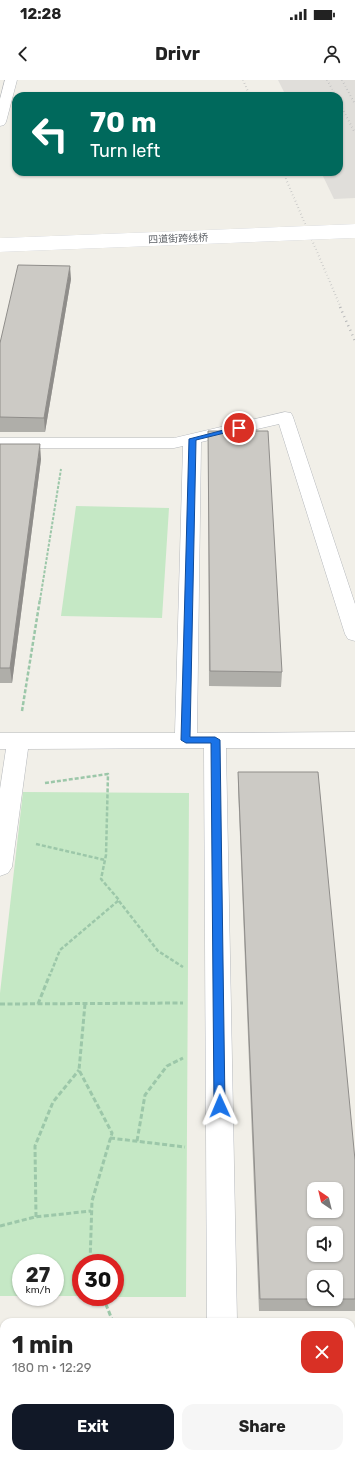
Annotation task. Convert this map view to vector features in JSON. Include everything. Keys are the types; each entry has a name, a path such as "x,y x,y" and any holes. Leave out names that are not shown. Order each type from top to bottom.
{"street":[{"path":"0,122 11,80"},
{"name":"四道街跨线桥","path":"0,245 355,231"},
{"path":"0,443 174,443 285,417 355,634"},
{"path":"186,740 192,439"},
{"path":"215,740 222,1318"},
{"path":"0,867 11,788 9,741 355,740"},
{"path":"225,1458 328,1458"}],"path":[{"path":"9,741 65,443"},
{"path":"11,788 108,774 105,860 101,879 158,951 218,996"},
{"path":"4,837 105,860"},
{"path":"38,1004 60,950 103,912 119,901"},
{"path":"0,1004 85,1004 218,996"},
{"path":"85,1004 79,1070 112,1133 92,1201 90,1254"},
{"path":"137,1141 145,1095 167,1066 203,1048 219,1045"},
{"path":"36,1217 35,1146 52,1102 79,1070"},
{"path":"110,1138 220,1152"},
{"path":"0,1226 36,1217 91,1211"},
{"path":"107,1306 111,1318"}],"shaded area":[{"path":"278,80 355,80 355,198 334,199 323,176 343,176 343,92 284,92"}],"green space":[{"path":"76,506 169,508 162,618 61,616"},
{"path":"23,792 189,793 186,1297 124,1297 124,1254 72,1254 72,1296 64,1296 64,1254 12,1254 12,1296 0,1296 0,993"}],"building":[{"path":"18,265 70,266 44,418 0,417 0,343"},
{"path":"208,431 268,431 282,672 210,671"},
{"path":"0,444 40,444 10,668 0,668"},
{"path":"238,772 318,772 355,1160 355,1299 343,1299 343,1270 307,1270 307,1299 260,1299"}],"railway":[{"path":"243,80 248,92"},
{"path":"327,80 334,92"},
{"path":"342,80 355,104"},
{"path":"343,110 355,133"},
{"path":"285,176 341,308"},
{"path":"340,307 355,341"}],"route":[{"path":"220,1106 215,740 186,740 192,439 239,428"}]}
